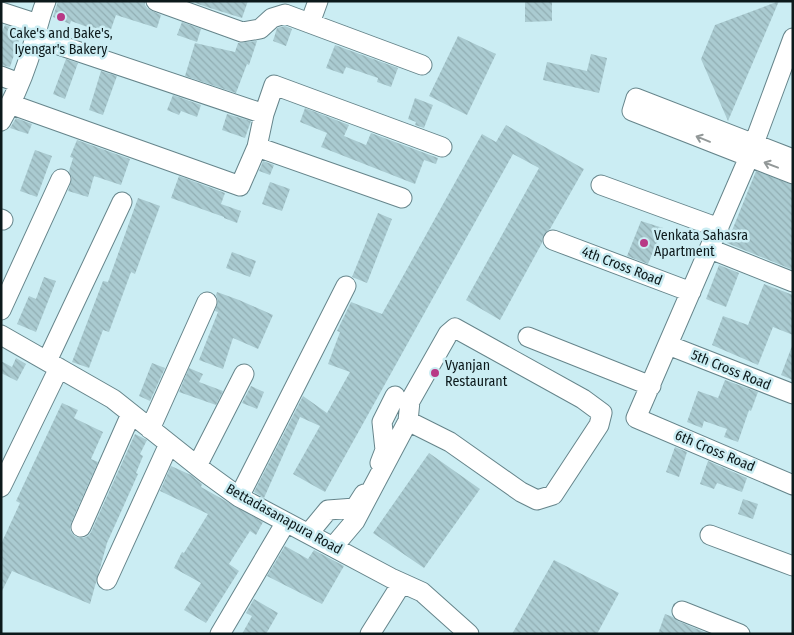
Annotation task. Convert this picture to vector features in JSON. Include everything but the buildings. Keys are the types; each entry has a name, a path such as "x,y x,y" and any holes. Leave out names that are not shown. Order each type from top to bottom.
{"street":[{"path":"1,121 29,60 36,30 46,1"},
{"path":"156,1 242,32 260,29 272,18 285,14 422,66"},
{"path":"310,23 318,1"},
{"path":"1,12 36,30 264,114"},
{"path":"528,337 651,386 751,150 786,76 793,38"},
{"path":"1,76 19,83"},
{"path":"10,104 240,186 257,147 264,114 274,85 442,147"},
{"path":"793,159 751,150 632,111 636,98 751,150 793,174"},
{"path":"257,147 402,198"},
{"path":"1,310 61,179"},
{"path":"601,185 718,228"},
{"path":"1,487 122,202"},
{"name":"4th Cross Road","path":"553,240 691,292"},
{"path":"710,249 793,282"},
{"path":"239,497 346,286"},
{"path":"150,429 207,302"},
{"path":"333,547 355,521 408,421 410,402 448,334 455,328 583,400 602,413 599,425 553,495 537,500 521,492 450,442 408,421"},
{"name":"Bettadasanapura Road","path":"1,335 113,399 239,497 422,592 469,634"},
{"name":"5th Cross Road","path":"668,345 793,394"},
{"path":"197,466 244,374"},
{"name":"6th Cross Road","path":"651,386 636,418 793,485"},
{"path":"310,533 328,510 355,508 367,490 385,450 382,422 395,396"},
{"path":"81,527 131,414"},
{"path":"107,580 169,444"},
{"path":"220,634 286,522"},
{"path":"710,534 793,566"},
{"path":"370,634 402,583"},
{"path":"682,611 740,634"}],"place":[{"name":"Cake's and Bake's, Iyengar's Bakery","path":"61,17"},
{"name":"Venkata Sahasra Apartment","path":"644,243"},
{"name":"Vyanjan Restaurant","path":"435,373"}]}
